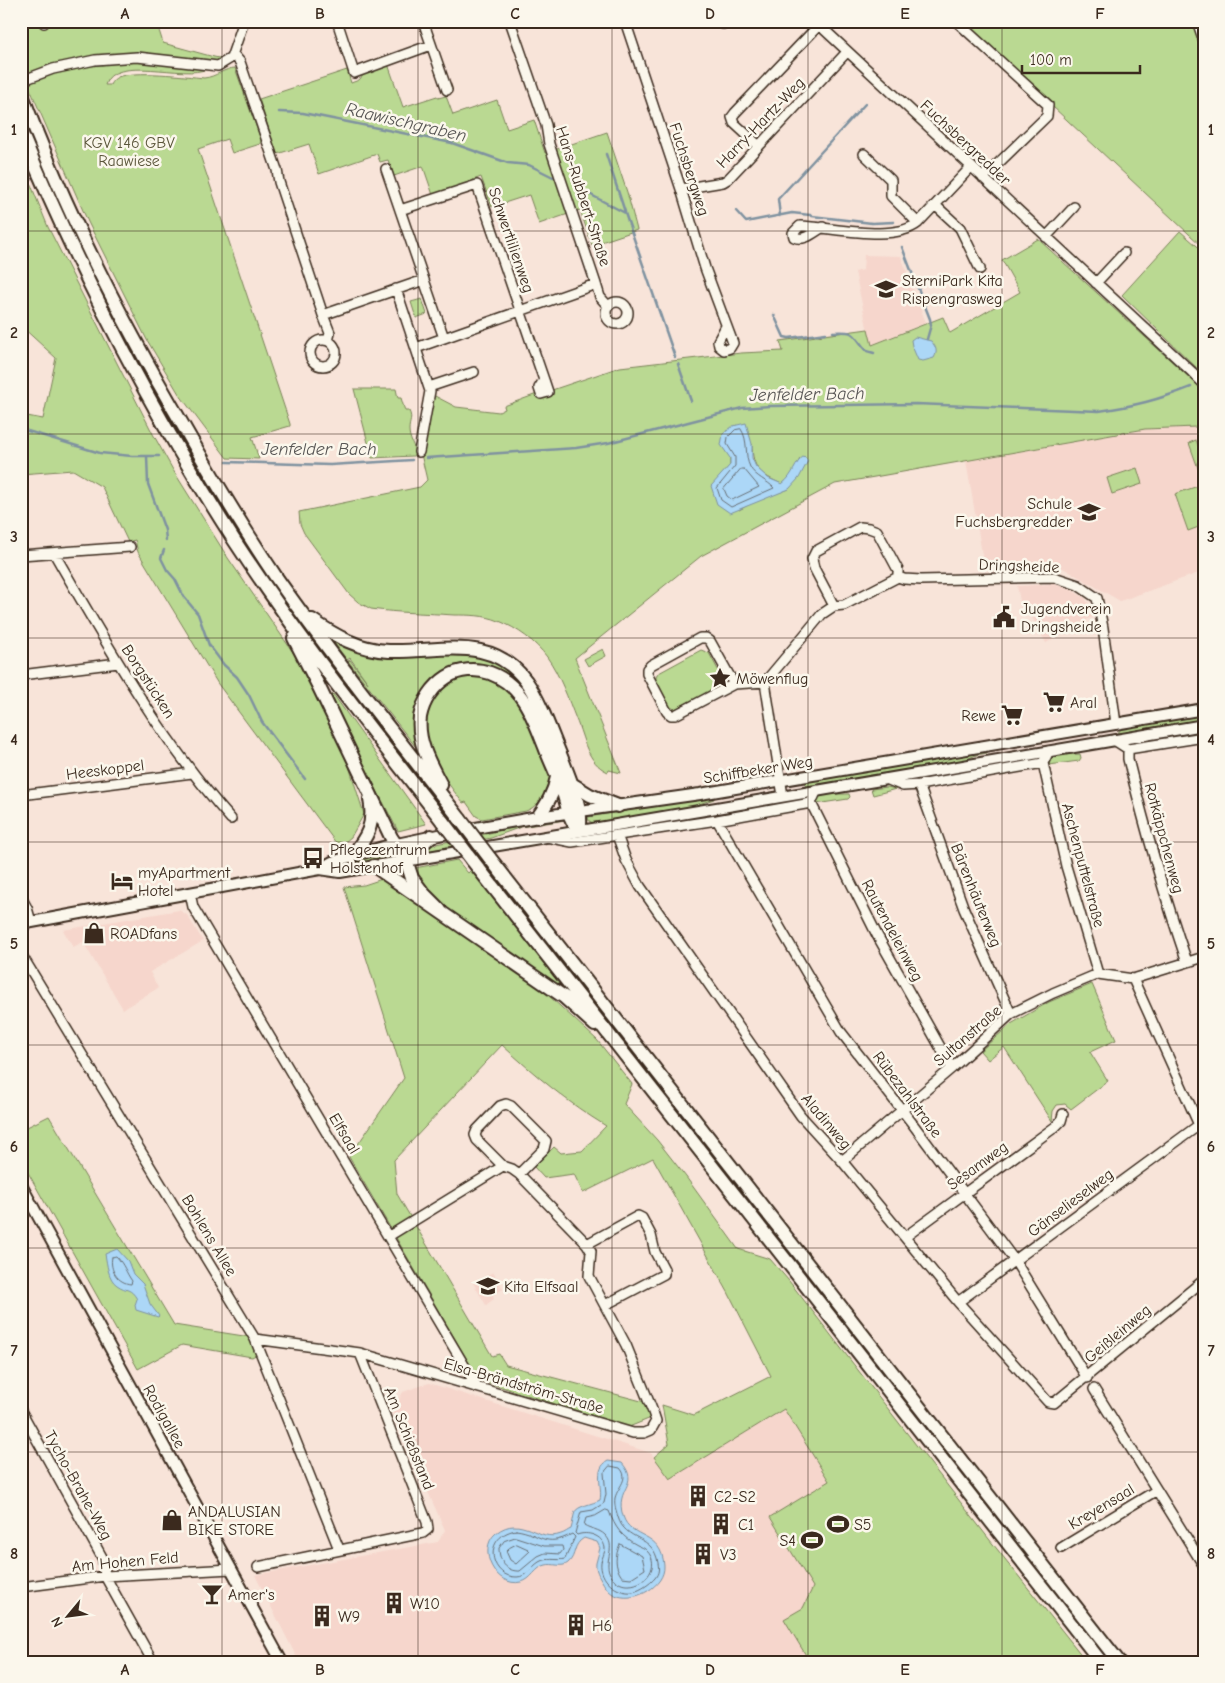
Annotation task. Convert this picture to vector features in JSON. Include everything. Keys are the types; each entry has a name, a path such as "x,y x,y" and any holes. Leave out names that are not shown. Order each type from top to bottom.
{"highway":[{"path":"21,92 60,186 132,338 221,492 269,566 302,613 489,857 1119,1662"},
{"path":"21,132 46,193 120,345 185,461 270,594 313,654 472,860 1101,1662"},
{"path":"270,594 318,685 395,844 406,860 412,878 424,894 440,910"},
{"path":"302,613 335,636 363,647 388,651 465,648 493,654 507,662 526,682 540,706 572,784 573,823 579,830"},
{"path":"457,815 429,763 422,744 420,728 423,707 429,694 442,680 457,672 472,670 488,672 504,680 526,702 574,812"},
{"path":"538,817 549,801 557,776"},
{"path":"572,784 590,795 618,806"},
{"path":"352,856 370,829 372,810 368,790"},
{"path":"406,860 431,836"},
{"path":"374,866 564,997 619,1047"}],"main road":[{"name":"Schiffbeker Weg","path":"320,869 332,862 352,856 431,836 1204,709"},
{"path":"1114,740 1116,724"},
{"name":"Schiffbeker Weg","path":"26,923 320,869 340,872 1204,725"},
{"path":"988,761 1000,744"},
{"name":"Rodigallee","path":"21,1185 282,1662"}],"street":[{"path":"25,80 72,64 95,60 137,57 214,67 227,62 234,54 244,21"},
{"path":"337,21 354,73 431,45"},
{"path":"423,21 447,90"},
{"name":"Hans-Rubbert-Straße","path":"416,348 596,284 550,144 543,116 510,21"},
{"name":"Fuchsbergweg","path":"625,21 681,189 705,268 726,326"},
{"path":"956,21 1048,105 1047,116 983,178"},
{"path":"1197,21 1204,41"},
{"path":"759,146 734,123 732,118 817,23"},
{"name":"Fuchsbergredder","path":"817,23 1204,384"},
{"name":"Harry-Hartz-Weg","path":"681,189 723,182 728,179 847,52"},
{"path":"234,54 240,62 277,170 279,182 330,334 328,341"},
{"path":"864,154 891,180 891,196 918,223"},
{"path":"823,227 884,234 913,227 971,167"},
{"path":"386,169 444,338"},
{"name":"Schwertlilienweg","path":"400,210 478,185 544,380"},
{"path":"936,204 960,228 980,269"},
{"path":"1046,237 1074,207"},
{"path":"1096,284 1124,253"},
{"path":"323,315 424,280"},
{"path":"596,284 600,297 608,306"},
{"path":"396,289 429,387 430,397 419,452"},
{"path":"429,387 474,372"},
{"path":"734,684 710,641 706,638 700,638 647,669 647,674 666,712 671,715 676,715 734,684 765,682 822,614 834,606 844,605 898,576 898,570 877,531 860,527 816,551 812,559 814,568 834,606"},
{"path":"21,555 130,547"},
{"name":"Borgstücken","path":"54,553 118,663 192,773 231,819"},
{"name":"Dringsheide","path":"898,576 904,579 921,580 1054,577 1078,585 1097,598 1104,628 1116,724"},
{"path":"21,675 118,663"},
{"path":"765,682 783,796"},
{"path":"1114,740 1128,749 1204,737"},
{"name":"Rotkäppchenweg","path":"1128,749 1128,759 1146,832 1187,962"},
{"path":"1043,763 1049,751"},
{"name":"Schiffbeker Weg","path":"886,778 903,786 919,785 1043,763"},
{"name":"Aschenputtelstraße","path":"1043,763 1066,866 1098,974"},
{"name":"Heeskoppel","path":"21,795 192,773"},
{"name":"Bärenhäuterweg","path":"919,785 964,909 1011,1014"},
{"name":"Schiffbeker Weg","path":"544,836 572,842 717,820 811,803 817,790"},
{"name":"Rautendeleinweg","path":"811,803 877,935 952,1068"},
{"name":"Rübezahlstraße","path":"717,820 836,1024 1015,1262 1087,1378"},
{"name":"Aladinweg","path":"617,835 626,860 640,886 802,1116 842,1161 958,1302 1048,1402"},
{"name":"Elfsaal","path":"190,893 194,907 477,1387"},
{"path":"21,897 27,908 26,923"},
{"name":"Bohlens Allee","path":"21,954 255,1339 339,1549"},
{"path":"1098,974 1133,979 1204,957"},
{"name":"Sultanstraße","path":"842,1161 952,1068 1011,1014 1053,993 1098,974"},
{"path":"1133,979 1204,1136"},
{"path":"519,1174 544,1149 546,1141 511,1106 506,1104 500,1106 478,1130 475,1136 477,1140 503,1166 512,1168 519,1174 587,1244 638,1216 642,1218 651,1235 655,1252 664,1270 664,1274 605,1305"},
{"name":"Sesamweg","path":"905,1237 1055,1127 1060,1121 1062,1114"},
{"name":"Gänselieselweg","path":"958,1302 1015,1262 1199,1125"},
{"path":"389,1236 503,1166"},
{"name":"Elsa-Brändström-Straße","path":"255,1339 360,1353 633,1433 644,1433 651,1430 656,1421 626,1345 589,1276 591,1251 587,1244"},
{"name":"Geißleinweg","path":"1048,1402 1054,1404 1204,1280"},
{"name":"Am Schießstand","path":"339,1549 423,1533 428,1529 427,1522 360,1353"},
{"path":"1094,1389 1204,1566"},
{"name":"Tycho-Brahe-Weg","path":"21,1411 103,1559 105,1576 153,1662"},
{"name":"Kreyensaal","path":"1061,1548 1157,1490"},
{"path":"258,1567 339,1549"},
{"name":"Am Hohen Feld","path":"21,1587 105,1576 231,1569"}],"shaded area":[{"name":"SterniPark Kita Rispengrasweg","path":"864,255 901,256 926,323 871,345 855,272 863,270"},
{"name":"Schule Fuchsbergredder","path":"1196,427 1204,450 1204,571 1120,601 1056,564 984,565 966,461 1145,429"},
{"path":"1054,584 1070,589 1085,598 1093,610 1094,616 1046,643 1028,610 1021,606 1017,586"},
{"path":"179,910 187,915 203,941 150,972 158,988 123,1009 83,942 73,947 63,930"},
{"name":"Kita Elfsaal","path":"493,1272 503,1289 493,1295 494,1299 486,1305 473,1283"},
{"path":"429,1383 651,1453 670,1479 784,1408 829,1481 973,1662 299,1662 255,1575 438,1542 445,1530 392,1411 403,1392"}],"green space":[{"path":"21,21 156,21 163,43 214,57 226,56 216,63 174,56 137,53 24,76 21,67"},
{"path":"961,21 1204,21 1204,248"},
{"name":"KGV 146 GBV Raawiese","path":"137,61 206,69 197,72 135,69 121,71 111,76 105,85 110,85 118,77 126,75 160,74 204,78 235,68 261,140 260,144 232,153 227,139 198,149 290,424 290,426 252,437 259,459 227,458 179,394 147,340 88,222 27,82 73,68"},
{"path":"388,64 403,107 437,96 438,98 446,96 453,115 497,100 507,129 534,120 545,153 607,132 627,192 637,230 592,245 580,210 539,224 529,195 492,207 481,177 473,180 473,182 433,195 423,166 394,176 388,160 380,162 377,154 319,174 309,144 277,154 259,99 347,70 351,83 359,80 365,73"},
{"path":"21,160 48,227 153,434 173,470 228,558 299,661 348,763 364,814 351,837 339,847 218,684 138,552 135,540 128,542 102,487 73,470 21,474 21,424 25,425 27,416 43,419 56,358 21,326"},
{"path":"1180,231 1204,252 1204,375 1122,295"},
{"path":"1038,239 1204,391 1204,447 1196,427 1145,429 835,484 701,556 575,658 621,773 609,770 608,772 595,763 584,742 556,671 543,651 526,636 513,627 483,616 371,609 358,602 349,594 304,533 300,524 299,512 420,487 427,480 421,454 433,395 456,407 499,412 505,409 504,406 537,394 538,398 553,393 552,390 620,367 741,353 783,351 780,341 868,329 872,345 943,317 950,333 1020,292 1002,260","holes":["752,444 752,453 759,470 782,484 790,478 800,459 789,489 754,502 739,510 722,475 730,465 730,458"]},
{"path":"422,299 427,314 416,318 411,302"},
{"path":"354,389 396,389 398,398 401,398 405,411 409,411 410,414 409,433 417,454 413,456 372,458"},
{"path":"1196,440 1204,462 1204,485 1189,443"},
{"path":"1137,468 1142,484 1112,494 1107,478"},
{"path":"1198,486 1204,503 1204,525 1188,531 1175,494"},
{"path":"332,640 460,653 497,661 523,684 537,716 483,668 433,683 419,751 348,661 350,660 368,683 350,658 347,660"},
{"path":"603,649 606,656 588,666 584,659"},
{"path":"701,650 709,653 723,679 720,686 675,709 670,707 655,681 657,674"},
{"path":"468,676 485,677 501,684 518,702 531,727 552,779 543,799 526,811 482,819 476,816 466,802 463,803 454,792 432,754 427,740 426,726 428,712 434,698 448,684"},
{"path":"333,694 426,824 398,831 329,698"},
{"path":"1204,714 1204,721 1116,735 1122,728"},
{"path":"990,750 987,753 976,755 961,762 806,787 805,782"},
{"path":"1080,754 1081,758 1079,761 1049,765 1051,758 1056,755"},
{"path":"1019,761 1019,764 901,784 900,780"},
{"path":"887,787 896,789 873,795 871,789"},
{"path":"849,794 850,797 848,799 816,804 820,795"},
{"path":"714,797 714,799 690,807 595,824 589,821 588,817"},
{"path":"799,799 800,801 568,839 567,837"},
{"path":"564,818 565,820 521,827 491,838 423,852 427,847 436,844"},
{"path":"382,852 384,859 338,865"},
{"path":"457,860 468,873 471,870 570,997 451,914 420,882 415,868"},
{"path":"385,878 536,984 597,1040 632,1084 624,1104 657,1140 738,1249 770,1259 789,1281 1087,1662 810,1662 784,1619 803,1608 813,1587 770,1517 829,1481 784,1409 670,1479 654,1457 669,1444 662,1405 694,1415 771,1376 728,1292 653,1158 583,1193 574,1174 544,1178 534,1167 554,1147 561,1153 582,1151 606,1126 552,1088 502,1045 394,1160 397,1194 492,1356 499,1354 506,1365 645,1402 651,1418 629,1427 479,1380 349,1157 404,1078 344,887 364,885"},
{"path":"1092,984 1116,1040 1090,1052 1108,1081 1071,1109 1065,1104 1057,1105 1053,1111 1052,1121 1004,1047 988,1060 980,1051 1011,1024 1049,1002"},
{"path":"49,1116 174,1325 250,1337 259,1353 252,1357 182,1345 138,1369 21,1160 21,1130"}],"water":[{"path":"915,337 931,341 936,349 934,358 923,361 918,360 911,340"},
{"path":"746,423 752,444 752,458 756,467 768,478 782,484 804,456 808,461 799,478 789,489 730,513 717,504 711,486 730,465 730,458 721,445 723,434 733,426"},
{"path":"117,1249 128,1261 133,1274 143,1284 150,1304 158,1317 136,1310 137,1299 135,1295 117,1285 112,1279 108,1271 105,1254"},
{"path":"608,1461 622,1463 627,1470 629,1477 621,1507 627,1524 658,1546 662,1554 663,1573 655,1586 633,1597 613,1594 605,1586 597,1570 596,1563 600,1548 597,1542 584,1538 576,1547 573,1557 568,1563 542,1566 525,1581 512,1582 497,1574 489,1558 488,1549 490,1540 496,1533 514,1526 553,1536 571,1529 576,1510 600,1500 600,1473 603,1464"}],"waterway":[{"path":"780,216 778,199 865,104"},
{"name":"Raawischgraben","path":"279,112 303,113 452,143 508,163 529,165 553,177"},
{"path":"606,154 625,212"},
{"name":"Raawischgraben","path":"578,188 625,213 675,357"},
{"path":"736,211 746,222 792,213 810,215"},
{"path":"812,216 872,223 894,222"},
{"path":"902,247 930,319 931,325 927,339"},
{"path":"774,315 784,337 826,333"},
{"path":"833,332 851,333 867,351 874,353"},
{"name":"Raawischgraben","path":"678,364 691,401"},
{"name":"Jenfelder Bach","path":"426,458 576,448 608,443 742,408 916,404 1099,411 1146,402 1191,387"},
{"name":"Jenfelder Bach","path":"21,429 100,453 159,456"},
{"path":"147,456 148,484 165,530 166,540"},
{"name":"Jenfelder Bach","path":"227,462 330,465 412,460"},
{"path":"164,550 161,558 184,597 198,614 209,645 224,665 237,677 249,695 262,722 305,779"}],"place":[{"name":"SterniPark Kita Rispengrasweg","path":"886,289"},
{"name":"Schule Fuchsbergredder","path":"1089,512"},
{"name":"Jugendverein Dringsheide","path":"1004,617"},
{"name":"Möwenflug","path":"720,678"},
{"name":"Aral","path":"1054,702"},
{"name":"Rewe","path":"1012,715"},
{"name":"Pflegezentrum Holstenhof","path":"313,858"},
{"name":"myApartment Hotel","path":"122,881"},
{"name":"ROADfans","path":"94,933"},
{"name":"Kita Elfsaal","path":"488,1286"},
{"name":"C2-S2","path":"698,1496"},
{"name":"ANDALUSIAN BIKE STORE","path":"172,1520"},
{"name":"C1","path":"721,1524"},
{"name":"S5","path":"838,1524"},
{"name":"S4","path":"812,1540"},
{"name":"V3","path":"703,1554"},
{"name":"Amer's","path":"212,1594"},
{"name":"W10","path":"394,1603"},
{"name":"W9","path":"322,1616"},
{"name":"H6","path":"576,1625"}]}
